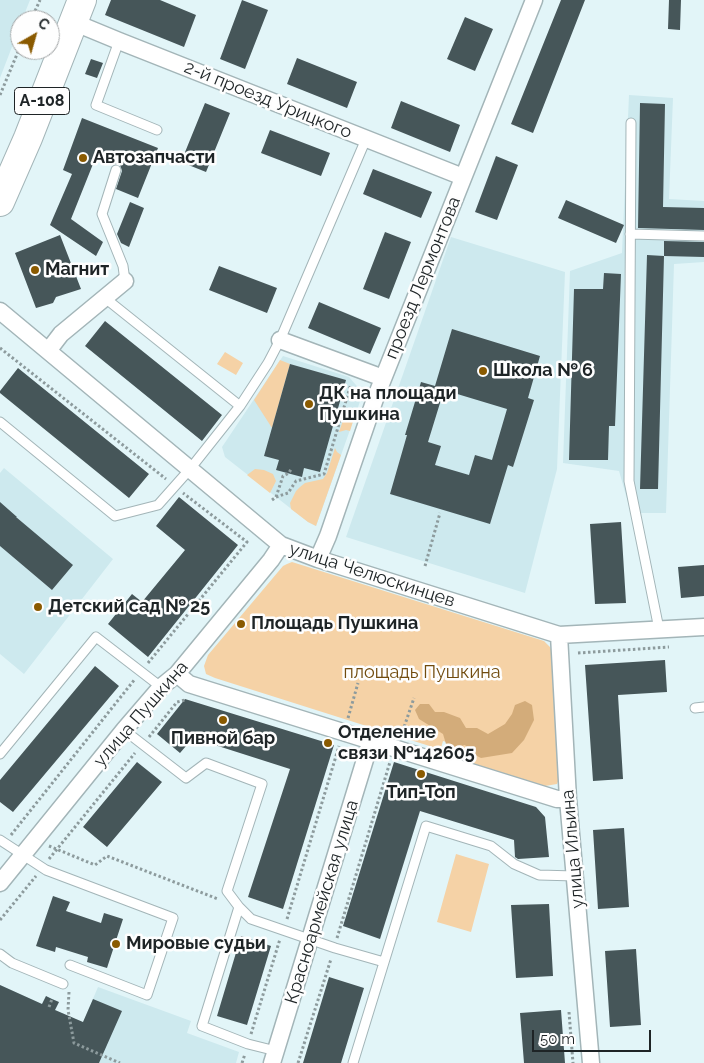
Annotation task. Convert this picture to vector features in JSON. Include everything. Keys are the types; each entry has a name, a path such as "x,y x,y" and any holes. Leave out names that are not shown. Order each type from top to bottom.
{"highway":[{"name":"А-108","path":"0,202 28,138 67,14"},
{"name":"А-108","path":"0,161 40,60"}],"street":[{"name":"проезд Лермонтова","path":"318,559 328,536 383,378 534,0"},
{"name":"2-й проезд Урицкого","path":"67,14 119,41 463,177"},
{"path":"48,351 61,334 125,281"},
{"name":"улица Челюскинцев","path":"0,311 281,545 318,559 559,634 704,627"},
{"path":"280,340 383,378"},
{"name":"улица Пушкина","path":"0,883 124,730 161,687 177,674 271,560 281,545"},
{"name":"улица Ильина","path":"559,634 568,799 591,1063"},
{"path":"177,674 189,684 557,799 568,799"},
{"name":"Красноармейская улица","path":"274,1057 371,740"}],"lane":[{"path":"119,41 96,105 157,130"},
{"path":"631,123 628,481 659,629"},
{"path":"0,422 115,516 158,505 190,469 240,406 268,363 280,340 366,139"},
{"path":"116,170 102,214 123,266 125,281"},
{"path":"630,234 704,236"},
{"path":"105,298 240,406"},
{"path":"0,754 96,637 161,687"},
{"path":"124,730 186,778 206,763 262,784 227,891 239,907 251,918 335,948 384,962"},
{"path":"353,1063 426,826 491,846 514,864 540,875 575,876"},
{"path":"2,842 46,870 173,918 147,995 70,965"},
{"path":"239,907 202,1026 248,1044 274,1057"},
{"path":"0,954 12,963 66,987"}],"path":[{"path":"0,96 15,60"},
{"path":"0,348 247,542 2,842"},
{"path":"291,469 289,473 283,476 274,499 288,493 296,481 324,474 351,384"},
{"path":"426,566 440,513"},
{"path":"578,653 675,646"},
{"path":"242,1063 358,683"},
{"path":"298,1063 335,948 391,761 397,749 414,698"},
{"path":"0,920 177,702 182,700"},
{"path":"34,841 95,865 108,856 239,907"},
{"path":"66,987 74,1043 120,1063"},
{"path":"49,1007 52,999"}],"shaded area":[{"path":"0,0 30,0 26,10 10,10 10,52 0,78"},
{"path":"629,95 673,98 669,199 704,201 704,262 674,264 666,513 631,513 619,471 563,463 570,271 622,253"},
{"name":"Школа № 6","path":"451,237 565,272 557,469 525,593 346,537"},
{"path":"283,356 349,377 363,393 316,526 308,522 225,457 222,447"},
{"name":"Детский сад № 25","path":"4,468 113,559 24,674 0,654 0,473"},
{"path":"525,701 532,705 534,720 524,740 512,753 481,758 473,754 465,745 453,748 446,744 443,734 419,719 415,710 420,704 429,704 435,712 444,712 460,718 466,728 477,728 488,734 505,724 512,714 515,705"},
{"path":"0,985 42,1004 46,996 59,1002 55,1010 64,1014 50,1044 70,1053 98,987 191,1021 187,1033 239,1052 236,1063 0,1063"}],"green space":[{"path":"225,352 243,363 236,375 217,364"},
{"path":"280,360 290,364 272,428 254,400"},
{"path":"346,412 356,412 350,431 339,432"},
{"path":"335,448 341,455 316,526 291,509 290,503 296,491 305,483 323,479 327,473"},
{"path":"255,469 273,474 276,481 270,493 247,475"},
{"name":"площадь Пушкина","path":"292,562 544,641 552,651 560,777 557,784 545,786 477,766 453,754 451,752 453,744 443,741 439,749 206,674 204,666 208,655 283,566"},
{"path":"456,854 489,864 471,932 437,922"}],"building":[{"path":"111,0 160,0 196,15 184,47 105,15"},
{"path":"242,0 268,10 245,69 220,59"},
{"path":"561,0 585,0 533,133 511,124"},
{"path":"669,0 681,0 680,30 668,29"},
{"path":"465,17 493,29 475,71 447,59"},
{"path":"297,58 357,82 347,108 287,84"},
{"path":"91,59 103,63 97,78 85,74"},
{"path":"401,101 460,125 450,152 391,128"},
{"path":"205,103 230,113 206,172 181,162"},
{"path":"640,103 665,104 663,207 704,208 704,230 638,228"},
{"path":"82,118 158,148 138,198 116,189 122,171 120,165 112,165 95,159 71,219 103,242 96,256 50,225 72,174 63,170"},
{"path":"270,130 330,153 321,176 261,153"},
{"path":"496,156 518,165 497,220 475,212"},
{"path":"373,169 432,192 421,218 363,194"},
{"path":"566,200 624,225 616,243 558,218"},
{"path":"130,202 144,208 129,247 121,243 117,234"},
{"path":"385,232 411,242 389,299 363,289"},
{"path":"60,235 81,289 56,297 53,303 36,308 15,253"},
{"path":"664,241 704,242 704,257 664,256"},
{"path":"647,255 664,256 658,489 640,489"},
{"path":"219,266 277,288 267,313 209,290"},
{"path":"604,273 621,274 615,426 609,426 608,460 569,460 574,289 603,289"},
{"path":"319,302 381,328 370,354 308,328"},
{"path":"105,321 222,415 202,441 85,346"},
{"path":"452,329 540,356 528,398 534,400 513,467 508,465 490,524 390,494 421,382 435,386","holes":["444,390 507,409 492,460 475,455 469,475 435,465 441,446 428,442"]},
{"name":"ДК на площади Пушкина","path":"290,364 346,380 320,472 304,468 302,477 276,470 279,460 264,456"},
{"path":"18,368 149,474 129,498 0,393"},
{"path":"179,497 238,545 148,657 108,624 132,594 142,602 185,550 156,526"},
{"path":"0,502 73,565 52,590 0,546"},
{"path":"621,522 626,603 595,604 590,524"},
{"path":"704,565 704,596 681,598 678,567"},
{"path":"665,660 667,692 618,695 623,779 593,781 585,665"},
{"path":"95,666 119,686 13,812 0,802 0,780"},
{"path":"185,699 334,745 283,909 248,897 290,769 193,738 180,753 157,734"},
{"path":"137,762 162,782 107,847 83,827"},
{"path":"394,762 536,807 545,817 549,857 518,859 515,857 514,840 420,811 380,939 343,926"},
{"path":"624,828 629,907 598,909 593,830"},
{"path":"53,896 70,902 66,911 101,923 104,913 123,919 107,968 87,962 88,957 56,947 55,952 36,946"},
{"path":"549,904 553,976 516,978 511,905"},
{"path":"241,936 271,946 247,1025 217,1016"},
{"path":"636,949 641,1025 610,1027 605,951"},
{"path":"329,977 364,988 341,1063 303,1063"},
{"path":"0,985 42,1004 46,996 59,1002 55,1010 83,1022 93,999 122,1011 99,1063 0,1063"},
{"path":"561,1010 565,1063 524,1063 520,1013"}],"place":[{"name":"Автозапчасти","path":"83,158"},
{"name":"Магнит","path":"35,270"},
{"name":"Школа № 6","path":"483,371"},
{"name":"ДК на площади Пушкина","path":"309,404"},
{"name":"Детский сад № 25","path":"38,607"},
{"name":"Площадь Пушкина","path":"241,624"},
{"name":"Пивной бар","path":"223,720"},
{"name":"Отделение связи №142605","path":"328,743"},
{"name":"Тип-Топ","path":"421,774"},
{"name":"Мировые судьи","path":"116,944"}]}
